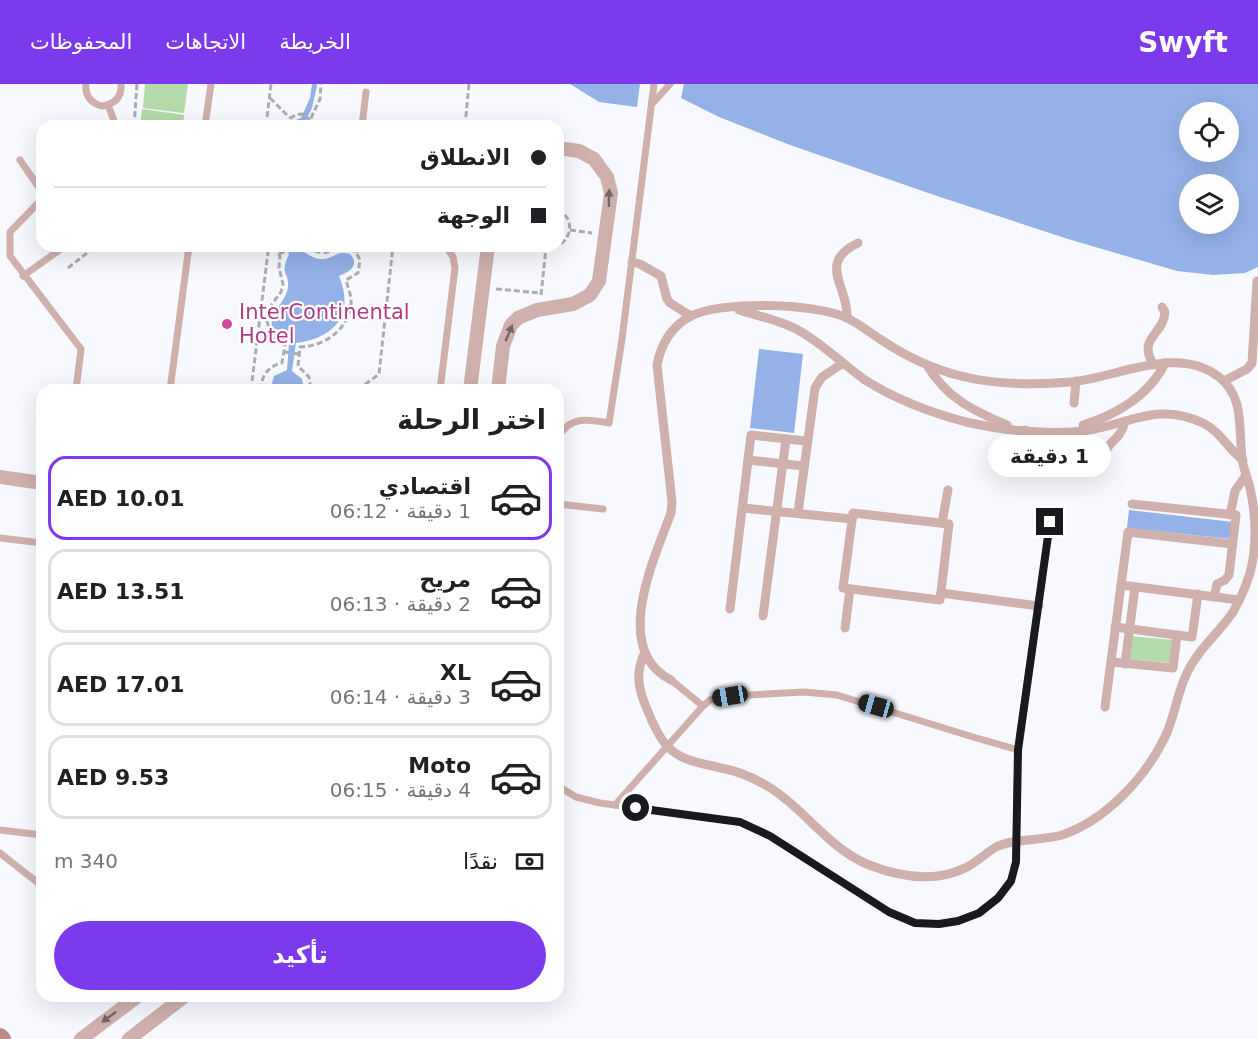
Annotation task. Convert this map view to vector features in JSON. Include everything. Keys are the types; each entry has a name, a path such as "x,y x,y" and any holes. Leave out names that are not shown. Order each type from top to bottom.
{"street":[{"path":"499,384 503,346 511,326 525,315 545,308 573,304 590,295 599,281 611,194 607,177 594,159 579,151 564,149"},
{"path":"847,318 846,299 836,275 836,266 844,252 858,243"},
{"path":"471,384 487,252"},
{"path":"632,262 661,276 670,303 691,316"},
{"path":"1224,381 1247,369 1252,363 1257,281"},
{"path":"645,652 639,663 638,683 660,738 668,746 688,760 735,771 765,785 800,810 845,852 862,862 886,871 919,877 948,874 968,866 998,846 1048,838 1074,830 1112,804 1135,783 1165,737 1181,688 1194,659 1232,612 1250,571 1254,541 1254,510 1242,460 1240,412 1237,400 1224,381 1199,366 1165,363 1076,381 1004,383 962,376 927,365 892,347 847,318 804,307 731,308 706,310 691,316 669,334 659,354 657,365 672,502 671,513 644,594 640,635 650,666 671,681"},
{"path":"1154,365 1148,353 1149,342 1152,334 1162,326 1165,312 1162,307"},
{"path":"731,308 768,318 802,332 867,381 908,402 966,422 1022,430 1082,431 1159,413 1190,418 1204,424 1217,433 1242,460"},
{"path":"798,513 815,388 822,377 843,363"},
{"path":"1069,431 1110,416 1125,407 1153,382 1165,363"},
{"path":"927,365 942,387 953,398 982,415 1022,430"},
{"path":"1074,403 1076,381"},
{"path":"1106,452 1107,447 1122,434 1126,421 1125,407"},
{"path":"1022,430 1024,444"},
{"path":"730,609 751,435 806,441"},
{"path":"763,616 786,439"},
{"path":"748,460 803,466"},
{"path":"1230,515 1235,491 1246,475"},
{"path":"0,477 36,482"},
{"path":"942,523 948,490"},
{"path":"1132,504 1236,515 1229,575 1217,584 1214,597"},
{"path":"742,507 852,519"},
{"path":"853,513 942,523 949,524 940,600 843,588 853,513"},
{"path":"1105,707 1128,532 1232,544"},
{"path":"1121,585 1239,600"},
{"path":"1125,663 1135,587"},
{"path":"845,628 850,589"},
{"path":"941,593 1039,606"},
{"path":"1115,627 1192,636 1198,594"},
{"path":"1118,606 1132,608"},
{"path":"1112,662 1173,668 1177,635"},
{"path":"81,1039 130,1002"},
{"path":"129,1039 177,1002"}],"lane":[{"path":"86,84 87,95 91,101 102,106 108,105 119,97 121,84"},
{"path":"206,120 211,84"},
{"path":"564,428 573,422 596,420 609,423 654,84"},
{"path":"651,105 670,84"},
{"path":"363,120 366,92"},
{"path":"108,105 114,120"},
{"path":"20,160 36,183"},
{"path":"36,205 10,232 10,256 23,276 81,349 77,384"},
{"path":"23,276 57,252"},
{"path":"171,384 188,252"},
{"path":"441,384 455,268 450,252"},
{"path":"564,505 603,509"},
{"path":"564,790 576,797 615,805 740,822 770,836 889,912 915,923 939,924 958,921 979,913 998,898 1011,881 1016,862 1018,750 1050,522"},
{"path":"0,538 36,542"},
{"path":"671,681 703,706"},
{"path":"615,805 703,706 710,700 730,696 804,692 837,695 1018,750"},
{"path":"0,830 36,834"},
{"path":"0,853 36,881"}],"path":[{"path":"134,120 137,84"},
{"path":"267,120 271,84"},
{"path":"270,98 290,118 302,114 309,119 320,99 321,84"},
{"path":"466,120 469,84"},
{"path":"564,214 567,216 570,230 564,241"},
{"path":"570,230 605,235"},
{"path":"68,268 88,252"},
{"path":"252,384 268,252"},
{"path":"261,384 267,370 282,363 285,352 285,345 272,335 267,322 272,304 281,292 279,254 285,252"},
{"path":"310,384 309,377 298,366 300,347 321,343 335,334 347,318 351,303 346,280 358,273 360,260 356,252"},
{"path":"366,384 379,374 392,252"},
{"path":"545,308 541,293 546,252"},
{"path":"483,287 541,293"},
{"path":"260,315 268,316"},
{"path":"285,352 298,354"}],"green space":[{"path":"145,84 188,84 184,113 143,108"},
{"path":"142,109 184,115 184,120 141,120"},
{"path":"1130,636 1175,640 1172,663 1128,659"}],"water":[{"path":"312,84 317,84 312,108 306,120 296,120 301,118 310,98"},
{"path":"570,84 640,84 637,107 599,102"},
{"path":"684,84 1258,84 1258,267 1245,273 1213,275 1177,271 1068,239 937,196 790,145 719,117 681,98"},
{"path":"288,252 304,252 320,259 341,253 350,254 354,265 339,276 345,302 338,322 321,336 296,343 292,371 302,379 303,384 272,384 274,376 287,370 289,343 278,336 273,329 272,322 288,286 285,270"},
{"path":"759,349 803,354 794,433 750,428"},
{"path":"1129,510 1233,522 1231,539 1127,528"}],"place":[{"name":"InterContinental Hotel","path":"227,324"}],"route":[{"path":"636,808 740,822 770,836 889,912 915,923 939,924 958,921 979,913 998,898 1011,881 1016,862 1018,750 1050,522"}]}
